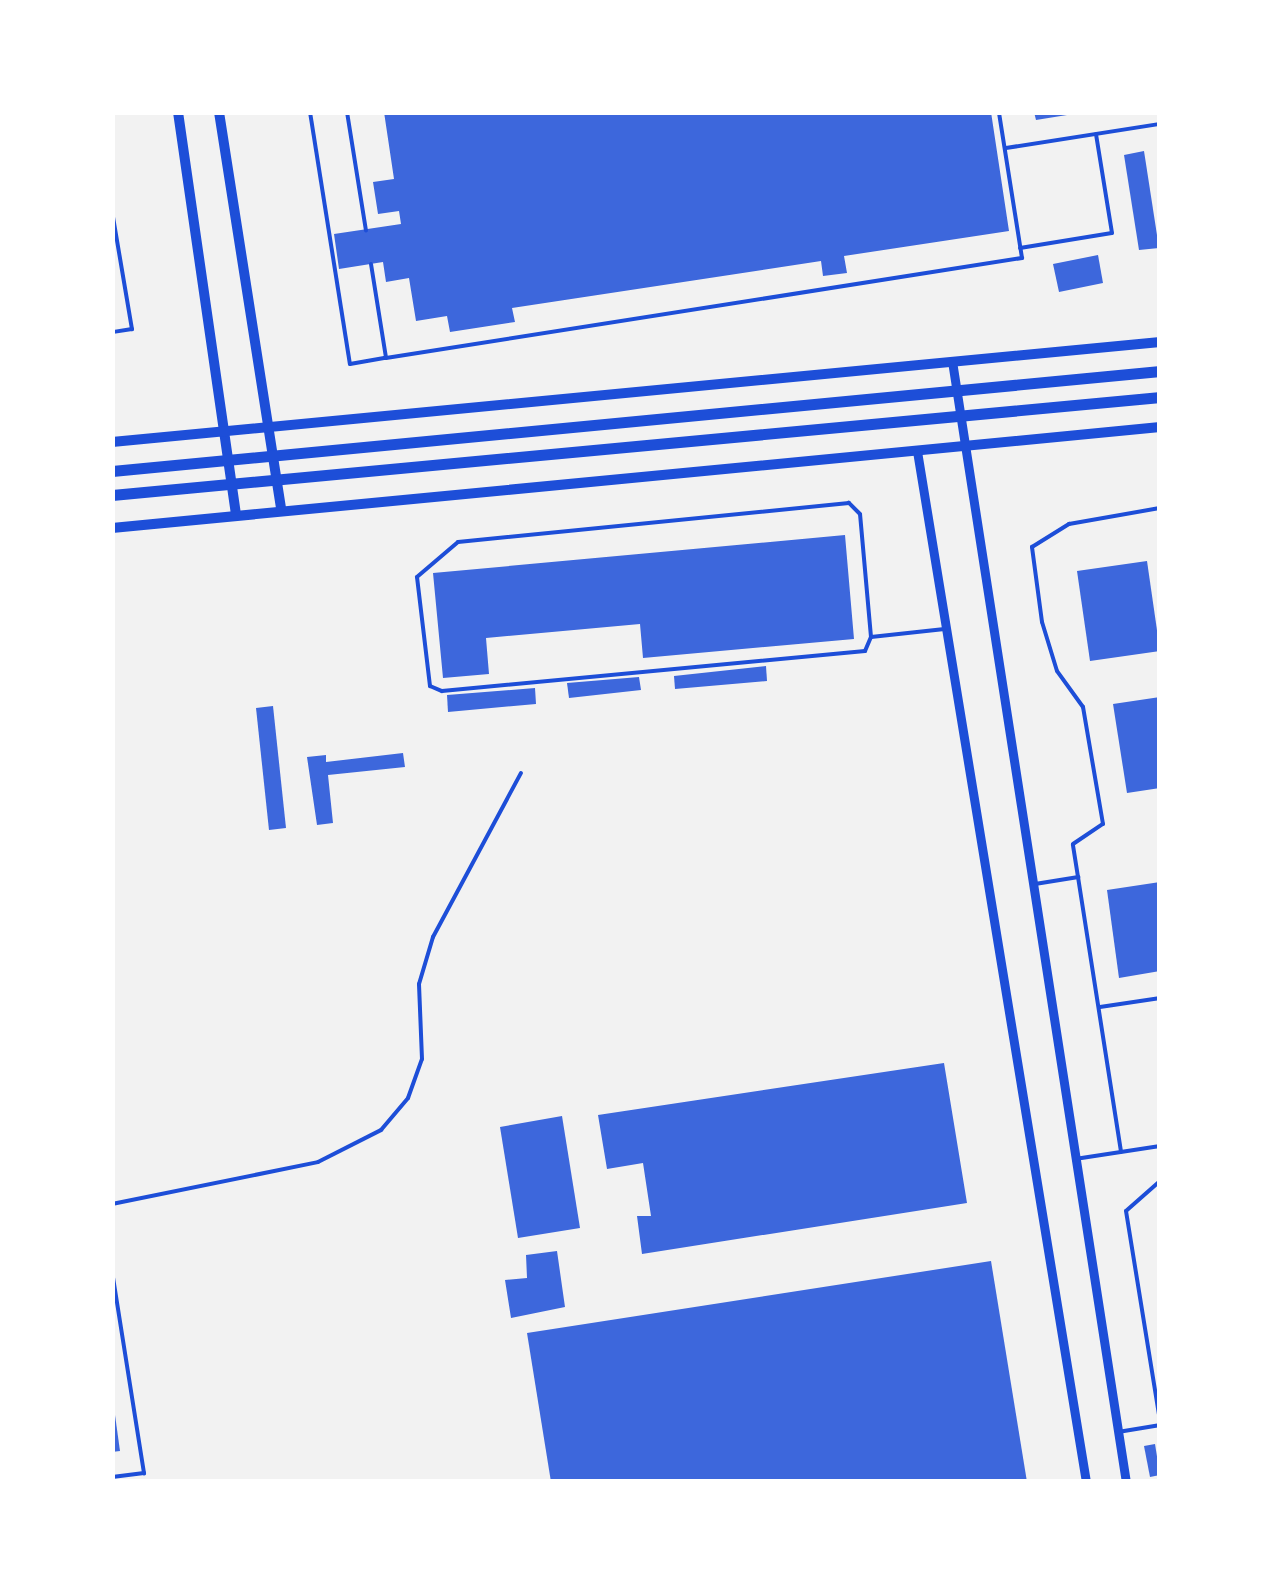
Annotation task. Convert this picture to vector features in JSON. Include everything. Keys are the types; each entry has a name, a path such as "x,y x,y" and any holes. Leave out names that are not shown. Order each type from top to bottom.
{"main road":[{"path":"178,112 236,512"},
{"path":"219,112 281,508"},
{"path":"112,442 1160,342"},
{"path":"112,472 1160,371"},
{"path":"112,495 1160,397"},
{"path":"112,528 236,512 1160,427"}],"street":[{"path":"952,362 1126,1482"},
{"path":"916,451 950,628 1086,1482"}],"lane":[{"path":"310,112 350,364 1022,258 999,112"},
{"path":"347,112 366,230"},
{"path":"1005,148 1160,124"},
{"path":"1020,248 1112,234 1096,134"},
{"path":"112,211 132,329 112,332"},
{"path":"371,264 386,358"},
{"path":"849,503 860,514 871,637 865,652 442,691 430,686 417,577 458,542 849,503"},
{"path":"1121,1152 1073,844 1102,824 1083,706 1056,670 1042,622 1032,547 1069,524 1160,508"},
{"path":"871,637 950,628"},
{"path":"112,1204 318,1162 381,1130 408,1098 422,1060 420,984 432,937 521,774"},
{"path":"1031,885 1078,877"},
{"path":"1098,1007 1160,998"},
{"path":"1074,1160 1160,1146"},
{"path":"1118,1432 1160,1424 1126,1212 1160,1181"},
{"path":"112,1270 144,1473 112,1477"}],"building":[{"path":"384,112 991,112 1009,231 844,256 847,273 823,276 821,261 512,308 515,322 450,332 447,316 416,321 409,278 386,282 383,262 339,269 334,234 401,224 399,211 378,214 373,182 394,179"},
{"path":"1034,112 1067,112 1067,115 1036,120"},
{"path":"1144,151 1159,248 1139,250 1124,155"},
{"path":"1098,255 1103,283 1059,292 1053,264"},
{"path":"845,535 854,639 643,658 640,624 486,638 489,674 443,678 433,573"},
{"path":"1147,561 1160,651 1090,661 1077,571"},
{"path":"766,666 767,681 675,689 674,676"},
{"path":"639,677 641,690 569,698 567,683"},
{"path":"535,688 536,704 448,712 447,695"},
{"path":"1160,697 1160,788 1127,793 1113,704"},
{"path":"273,706 286,828 269,830 256,708"},
{"path":"403,753 405,767 328,775 333,823 317,825 307,757 326,755 326,762"},
{"path":"1160,882 1160,971 1119,978 1107,890"},
{"path":"944,1063 967,1203 642,1254 637,1216 651,1216 643,1163 607,1169 598,1115"},
{"path":"562,1116 580,1228 518,1238 500,1127"},
{"path":"557,1251 565,1307 511,1318 505,1280 527,1278 526,1255"},
{"path":"991,1261 1027,1482 551,1482 527,1333"},
{"path":"115,1415 120,1451 112,1452 112,1416"},
{"path":"1155,1444 1160,1475 1150,1477 1144,1446"}]}
